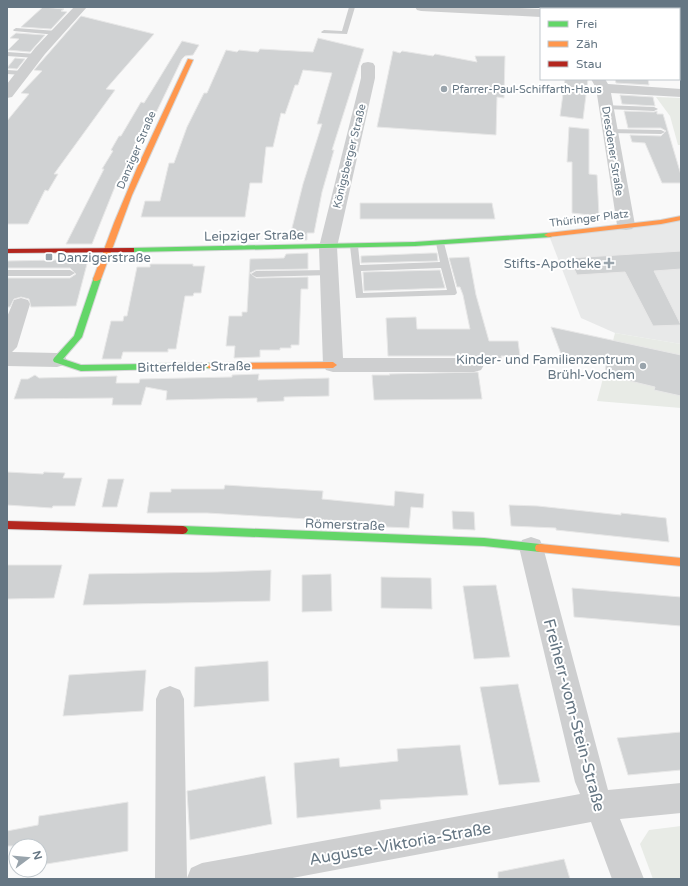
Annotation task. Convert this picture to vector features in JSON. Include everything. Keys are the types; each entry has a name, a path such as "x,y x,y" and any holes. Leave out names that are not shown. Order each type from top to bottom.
{"street":[{"path":"7,94 36,56 81,7"},
{"path":"421,7 540,12"},
{"name":"Danziger Straße","path":"107,250 163,116 190,60"},
{"name":"Königsberger Straße","path":"333,365 328,247 368,78 368,66"},
{"path":"600,83 681,93"},
{"name":"Dresdener Straße","path":"600,83 606,107 626,225"},
{"name":"Thüringer Platz","path":"500,239 661,222 681,218"},
{"name":"Leipziger Straße","path":"7,251 328,247 500,239"},
{"path":"57,360 78,337 107,250"},
{"path":"7,347 22,304"},
{"name":"Bitterfelder Straße","path":"7,359 57,360 81,368 333,365"},
{"path":"333,365 474,365"},
{"name":"Römerstraße","path":"7,525 80,526 484,542 681,562"},
{"name":"Freiherr-vom-Stein-Straße","path":"531,547 590,782 598,806 628,879"},
{"path":"170,699 171,879"},
{"name":"Auguste-Viktoria-Straße","path":"202,879 598,806 681,798"}],"lane":[{"path":"324,32 345,33 352,7"},
{"path":"16,30 57,33"},
{"path":"7,54 36,56"},
{"path":"7,72 23,73"},
{"path":"606,107 654,109"},
{"path":"610,131 661,132"},
{"path":"354,246 359,296 452,293 440,242"},
{"path":"356,268 445,265"},
{"path":"7,273 70,272"},
{"path":"256,274 329,273"}],"shaded area":[{"path":"656,97 681,98 681,145 678,145 670,116"},
{"path":"681,220 681,344 615,333 581,318 550,238"},
{"path":"615,333 681,344 681,408 597,401"},
{"path":"681,826 681,879 653,879 640,844 649,830"}],"building":[{"path":"43,7 64,9 61,11 67,12 51,29 21,27"},
{"path":"81,16 154,34 106,89 115,90 54,174 58,174 48,191 45,190 28,224 7,224 7,121 29,94 21,93 42,71 34,70"},
{"path":"16,33 45,35 30,52 8,50 19,39 10,38"},
{"path":"318,38 364,49 332,150 334,150 322,192 314,233 307,233 307,240 289,240 303,184 322,124 317,124 332,73 303,70 298,85 295,85 285,114 281,113 273,147 266,147 262,183 250,183 245,217 141,217 145,201 160,201 169,163 174,163 187,127 204,93 207,93 226,50 237,52 239,50 258,52 260,49 313,52"},
{"path":"182,41 199,45 193,55 185,56 182,59 154,117 116,184 92,244 66,244 104,169 102,169 113,151 111,150 119,136 121,136 141,102 144,103"},
{"path":"393,51 433,56 435,54 477,62 475,56 505,56 504,98 497,97 496,135 377,127"},
{"path":"15,58 25,59 17,69 7,68"},
{"path":"565,80 588,80 583,119 560,116"},
{"path":"615,80 648,80 649,85 616,83"},
{"path":"620,95 653,97 655,106 622,104"},
{"path":"624,111 657,111 657,114 663,114 681,175 681,183 662,183 645,143 632,142 630,135 661,136 666,131 661,128 628,128"},
{"path":"569,127 589,129 589,174 597,175 599,216 572,213 572,162 567,162"},
{"path":"360,203 492,203 495,219 360,219"},
{"path":"681,251 681,269 654,271 681,325 653,326 625,272 577,275 569,258"},
{"path":"308,253 308,269 256,270 250,273 256,278 308,277 308,289 301,289 299,345 291,345 291,348 280,348 280,350 260,350 260,357 234,358 235,346 226,346 229,316 242,316 242,312 247,312 250,259 284,258 286,254"},
{"path":"437,253 438,261 361,263 361,256"},
{"path":"469,257 476,295 489,341 518,341 520,356 501,356 502,362 484,362 474,356 388,356 386,318 416,317 417,329 470,329 463,295 460,287 457,287 449,258"},
{"path":"59,258 86,258 85,260 88,260 76,306 31,307 29,299 21,297 14,299 10,307 7,307 7,278 70,278 76,274 70,268 7,268 7,261 58,260"},
{"path":"150,264 193,264 193,266 205,266 201,293 194,293 193,296 185,296 176,349 168,349 168,352 123,352 121,359 102,359 111,321 123,321 124,316 127,316 137,267 150,267"},
{"path":"440,270 445,288 364,291 363,272"},
{"name":"Kinder- und Familienzentrum Brühl-Vochem","path":"551,327 681,355 681,396 654,390 655,387 605,375 606,364 590,361 564,362"},
{"path":"478,372 482,399 374,400 372,375"},
{"path":"259,374 258,380 329,378 329,396 284,397 284,401 257,402 257,398 166,400 167,391 146,387 141,405 112,405 113,398 14,399 21,379 28,379 35,375 39,378 117,376 116,383 139,383 140,379 232,377 232,375"},
{"path":"7,472 43,474 44,472 65,473 63,478 82,478 75,506 53,506 52,508 7,505"},
{"path":"108,479 124,479 117,507 102,507"},
{"path":"225,485 323,491 322,499 394,506 395,491 424,494 423,508 411,507 409,528 341,525 341,521 207,513 147,513 150,492 171,492 171,489 224,489"},
{"path":"509,505 538,506 621,515 621,513 666,518 669,542 556,530 556,528 511,526"},
{"path":"452,511 474,512 475,530 453,529"},
{"path":"7,565 62,565 54,598 7,599"},
{"path":"271,570 270,601 83,605 89,574"},
{"path":"331,574 332,611 302,612 302,575"},
{"path":"381,577 431,578 432,609 381,608"},
{"path":"496,585 510,657 474,659 463,586"},
{"path":"572,588 681,597 681,626 574,617"},
{"path":"268,661 269,701 194,707 195,667"},
{"path":"146,670 143,711 63,716 69,675"},
{"path":"518,684 540,782 499,785 480,687"},
{"path":"681,732 681,770 628,775 617,738"},
{"path":"460,745 468,795 380,800 381,809 297,818 294,763 339,758 340,767 398,761 397,749"},
{"path":"265,776 272,824 190,840 187,791"},
{"path":"128,802 128,851 48,864 48,838 8,838 7,846 7,831 38,825 39,816"},
{"path":"564,859 570,879 498,879 498,872"}],"traffic: fast":[{"path":"131,250 415,244 548,235"},
{"path":"97,279 78,337 57,360 81,368 210,366"},
{"path":"183,530 484,542 540,548"}],"traffic: slow":[{"path":"97,279 128,195 190,60"},
{"path":"548,235 661,222 681,218"},
{"path":"210,366 333,365"},
{"path":"540,548 681,562"}],"traffic: jam":[{"path":"7,251 131,250"},
{"path":"7,525 183,530"}],"place":[{"name":"Pfarrer-Paul-Schiffarth-Haus","path":"444,89"},
{"name":"Danzigerstraße","path":"49,257"},
{"name":"Stifts-Apotheke","path":"609,263"},
{"name":"Kinder- und Familienzentrum Brühl-Vochem","path":"643,366"}]}
